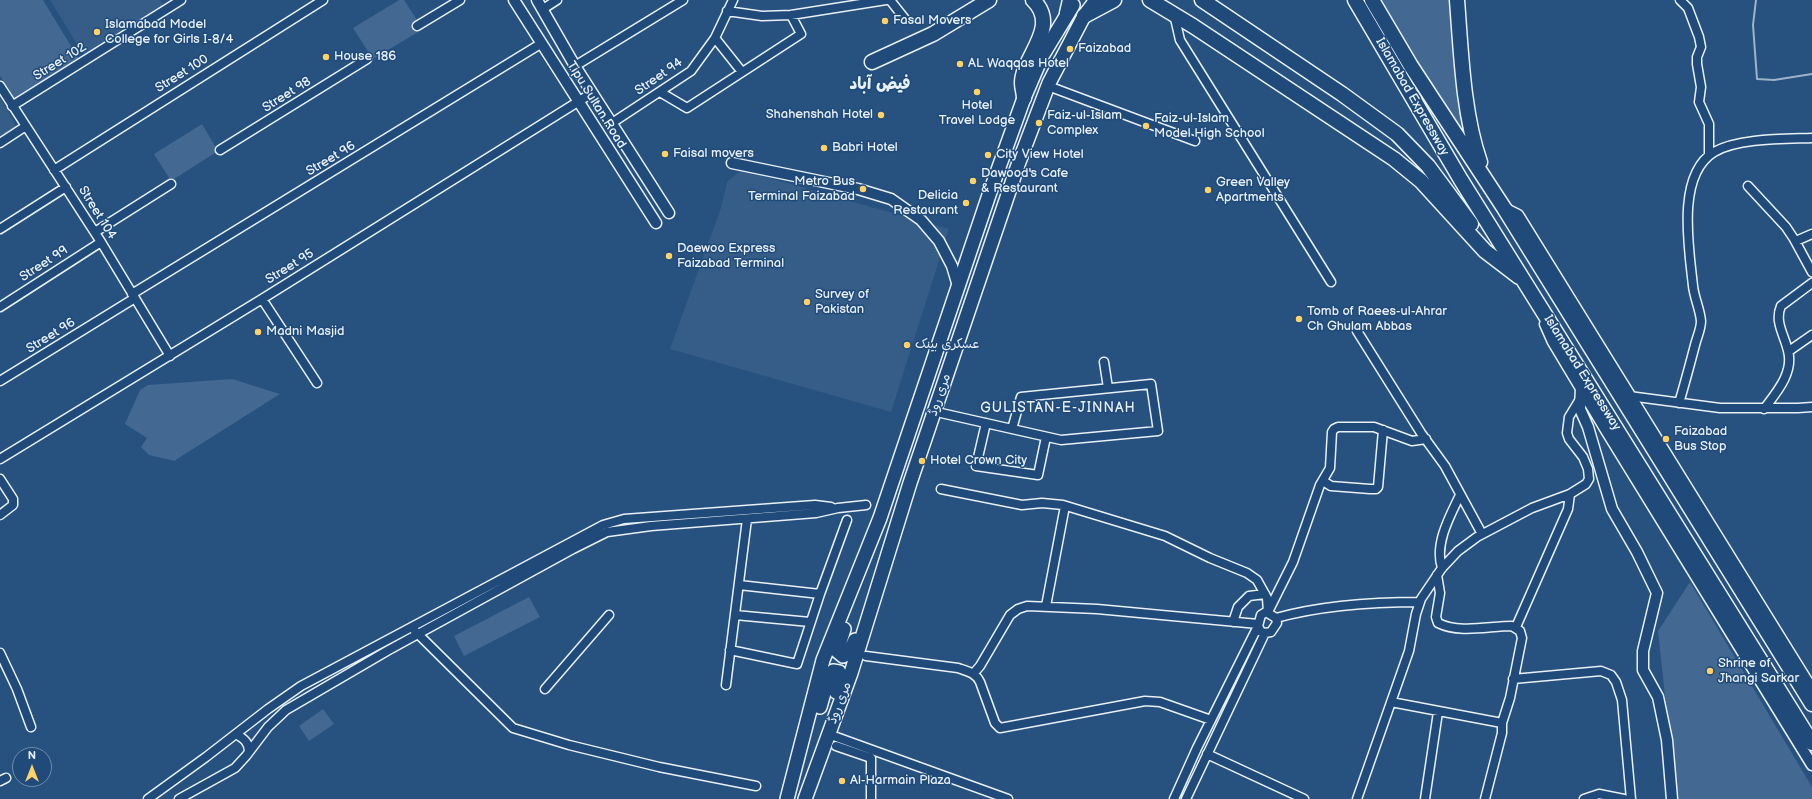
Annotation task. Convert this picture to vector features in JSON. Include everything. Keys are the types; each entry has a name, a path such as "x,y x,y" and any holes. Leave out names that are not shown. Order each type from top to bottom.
{"highway":[{"path":"872,62 933,34 989,0"},
{"path":"1024,98 1022,82 1037,46 1043,25 1042,14 1038,5 1033,0"},
{"path":"1084,16 1114,0"},
{"path":"1150,0 1174,14 1394,158 1421,181 1485,251 1504,268 1524,280"},
{"path":"1202,0 1342,94 1397,134 1428,166 1482,239 1524,280"},
{"name":"Islamabad Expressway","path":"1355,0 1461,180 1812,743"},
{"name":"Islamabad Expressway","path":"1372,0 1411,66 1504,208 1812,704"},
{"path":"1457,0 1470,124 1474,145 1485,179"}],"main road":[{"name":"مری روڈ","path":"788,799 823,660 880,518 958,286 1024,98 1042,56 1069,6 1077,0"},
{"name":"مری روڈ","path":"804,799 851,673 910,483 1018,162 1048,86 1084,16 1096,0"},
{"path":"880,518 861,585 837,651 843,656 849,653 855,640 867,596 910,483"},
{"path":"788,799 811,739 829,675 833,671 839,672 841,677 815,754 804,799"}],"street":[{"name":"Street 102","path":"12,106 181,0"},
{"name":"Street 100","path":"54,170 323,0"},
{"path":"417,26 460,0"},
{"name":"Tipu Sultan Road","path":"514,0 656,223"},
{"name":"Tipu Sultan Road","path":"537,0 592,92 669,213"},
{"path":"543,10 557,0"},
{"path":"576,66 683,0"},
{"name":"Street 94","path":"612,123 691,71 714,38 733,0"},
{"path":"727,11 762,16 791,15 886,0"},
{"path":"890,0 905,19"},
{"path":"1680,0 1688,8 1699,37 1701,47 1697,57 1701,87 1699,102 1709,124 1709,156"},
{"path":"1174,14 1180,40 1331,282"},
{"path":"660,92 687,108 801,34 791,15"},
{"path":"714,38 742,72"},
{"name":"Street 96","path":"0,382 134,296 542,43"},
{"name":"Street 98","path":"220,150 366,59"},
{"name":"Street 104","path":"0,86 95,232 170,356"},
{"path":"1048,86 1195,141"},
{"name":"Street 95","path":"0,459 262,299 592,92"},
{"path":"0,143 26,126"},
{"path":"1679,403 1689,370 1701,320 1693,290 1688,218 1688,202 1693,177 1697,167 1715,151 1740,144 1765,140 1812,138"},
{"path":"732,163 858,189 891,199 921,220 939,241 952,266 958,286"},
{"path":"95,232 171,184"},
{"path":"1748,186 1763,204 1775,215 1796,241 1812,272"},
{"path":"0,229 66,187"},
{"path":"1504,208 1518,215 1812,689"},
{"path":"1796,241 1812,234"},
{"name":"Street 99","path":"0,307 101,242"},
{"path":"1524,280 1553,342 1812,765"},
{"path":"1764,409 1784,378 1789,359 1789,351 1780,327 1778,312 1781,306 1812,283"},
{"path":"262,299 317,383"},
{"path":"1357,331 1445,466 1482,534"},
{"path":"1789,351 1812,336"},
{"path":"1104,362 1108,388"},
{"path":"935,411 1012,429 1046,436 1061,440 1158,431 1151,384 1021,396 1012,429"},
{"path":"1581,388 1580,409 1588,427 1612,509 1638,552 1657,593 1643,651 1643,670 1658,697 1667,740 1672,799"},
{"path":"1629,396 1720,408 1764,409 1812,407"},
{"path":"1357,799 1409,650 1416,614 1420,602 1439,571 1458,550 1482,534 1532,508 1570,494 1586,484 1589,479 1588,469 1583,457 1569,440 1567,433 1569,418 1580,398"},
{"path":"986,423 976,466 1038,475 1046,436"},
{"path":"1174,799 1258,625 1261,615 1268,612 1293,562 1323,480 1330,468 1332,432 1334,429 1338,427 1374,427 1412,441 1426,439"},
{"path":"1323,480 1331,486 1376,489 1378,487 1383,430"},
{"path":"0,479 14,499 13,505 0,515"},
{"path":"941,489 1022,505 1042,502 1065,506 1166,536 1210,558 1247,573 1257,580 1265,594 1268,612 1276,618 1277,623 1271,632 1265,633 1261,632 1258,625"},
{"path":"1516,627 1568,509 1570,494"},
{"path":"1460,495 1442,536 1439,571 1440,593 1436,617 1438,623 1445,627 1516,627 1520,631 1522,638 1502,723 1502,733 1485,799"},
{"path":"179,799 235,768 268,727 286,710 554,560 608,532 651,526 816,513 838,508 866,505"},
{"path":"148,799 205,759 279,701 301,686 412,628 568,542 603,525 614,521 631,518 815,506 838,508"},
{"path":"1046,606 1065,506"},
{"path":"726,685 747,519"},
{"path":"730,650 797,664 810,622 847,520"},
{"path":"739,585 820,594"},
{"path":"1232,622 1238,607 1249,596 1265,594"},
{"path":"1276,618 1310,610 1340,606 1420,602"},
{"path":"973,674 980,666 1010,615 1018,609 1027,606 1097,609 1258,625"},
{"path":"546,689 609,614"},
{"path":"735,615 810,622"},
{"path":"412,628 513,728 569,745 659,767 756,786"},
{"path":"1186,799 1265,633"},
{"path":"0,652 17,689 31,727"},
{"path":"866,656 958,668 977,676 995,723 1000,728 1145,701 1160,702 1211,720"},
{"path":"1513,679 1601,671 1612,675 1622,700 1631,799"},
{"path":"279,701 286,710"},
{"path":"1391,702 1502,723"},
{"path":"1425,799 1438,712"},
{"path":"236,734 245,740 249,746 249,752"},
{"path":"828,734 1008,799"},
{"path":"836,746 871,758 871,799"},
{"path":"1207,754 1304,799"},
{"path":"1584,799 1599,794 1624,799"}],"shaded area":[{"path":"0,0 43,0 79,59 15,99 0,76"},
{"name":"Islamabad Model College for Girls I-8/4","path":"50,0 160,0 164,7 85,57"},
{"path":"399,0 404,0 423,29 373,59 353,28"},
{"path":"1382,0 1450,0 1462,117 1469,148 1414,59"},
{"path":"0,97 17,128 0,139"},
{"path":"202,124 218,151 171,181 154,154"},
{"name":"Survey of Pakistan","path":"741,170 949,229 891,412 670,349 721,208 727,182"},
{"path":"232,379 280,394 174,461 149,455 141,447 147,438 125,424 140,390 148,385"},
{"path":"1690,582 1812,787 1812,799 1676,799 1658,631"},
{"path":"529,597 540,617 464,656 454,636"},
{"path":"323,709 334,724 309,741 299,726"}],"waterway":[{"path":"1756,0 1753,25 1757,79 1774,80 1812,74"}],"place":[{"name":"Fasal Movers","path":"885,21"},
{"name":"Islamabad Model College for Girls I-8/4","path":"97,32"},
{"name":"Faizabad","path":"1070,49"},
{"name":"House 186","path":"326,57"},
{"name":"AL Waqqas Hotel","path":"960,64"},
{"name":"Hotel Travel Lodge","path":"977,92"},
{"name":"Shahenshah Hotel","path":"881,115"},
{"name":"Faiz-ul-Islam Complex","path":"1039,123"},
{"name":"Faiz-ul-Islam Model High School","path":"1146,126"},
{"name":"Babri Hotel","path":"824,148"},
{"name":"Faisal movers","path":"665,154"},
{"name":"City View Hotel","path":"988,155"},
{"name":"Dawood's Cafe & Restaurant","path":"973,181"},
{"name":"Metro Bus Terminal Faizabad","path":"863,189"},
{"name":"Green Valley Apartments","path":"1208,190"},
{"name":"Delicia Restaurant","path":"966,203"},
{"name":"Daewoo Express Faizabad Terminal","path":"669,256"},
{"name":"Survey of Pakistan","path":"807,302"},
{"name":"Tomb of Raees-ul-Ahrar Ch Ghulam Abbas","path":"1299,319"},
{"name":"Madni Masjid","path":"258,332"},
{"name":"عسکری بینک","path":"907,345"},
{"name":"Faizabad Bus Stop","path":"1666,439"},
{"name":"Hotel Crown City","path":"922,461"},
{"name":"Shrine of Jhangi Sarkar","path":"1710,671"},
{"name":"Al-Harmain Plaza","path":"842,781"}],"district":[{"name":"فیض آباد","path":"880,85"},
{"name":"GULISTAN-E-JINNAH","path":"1058,408"}]}
